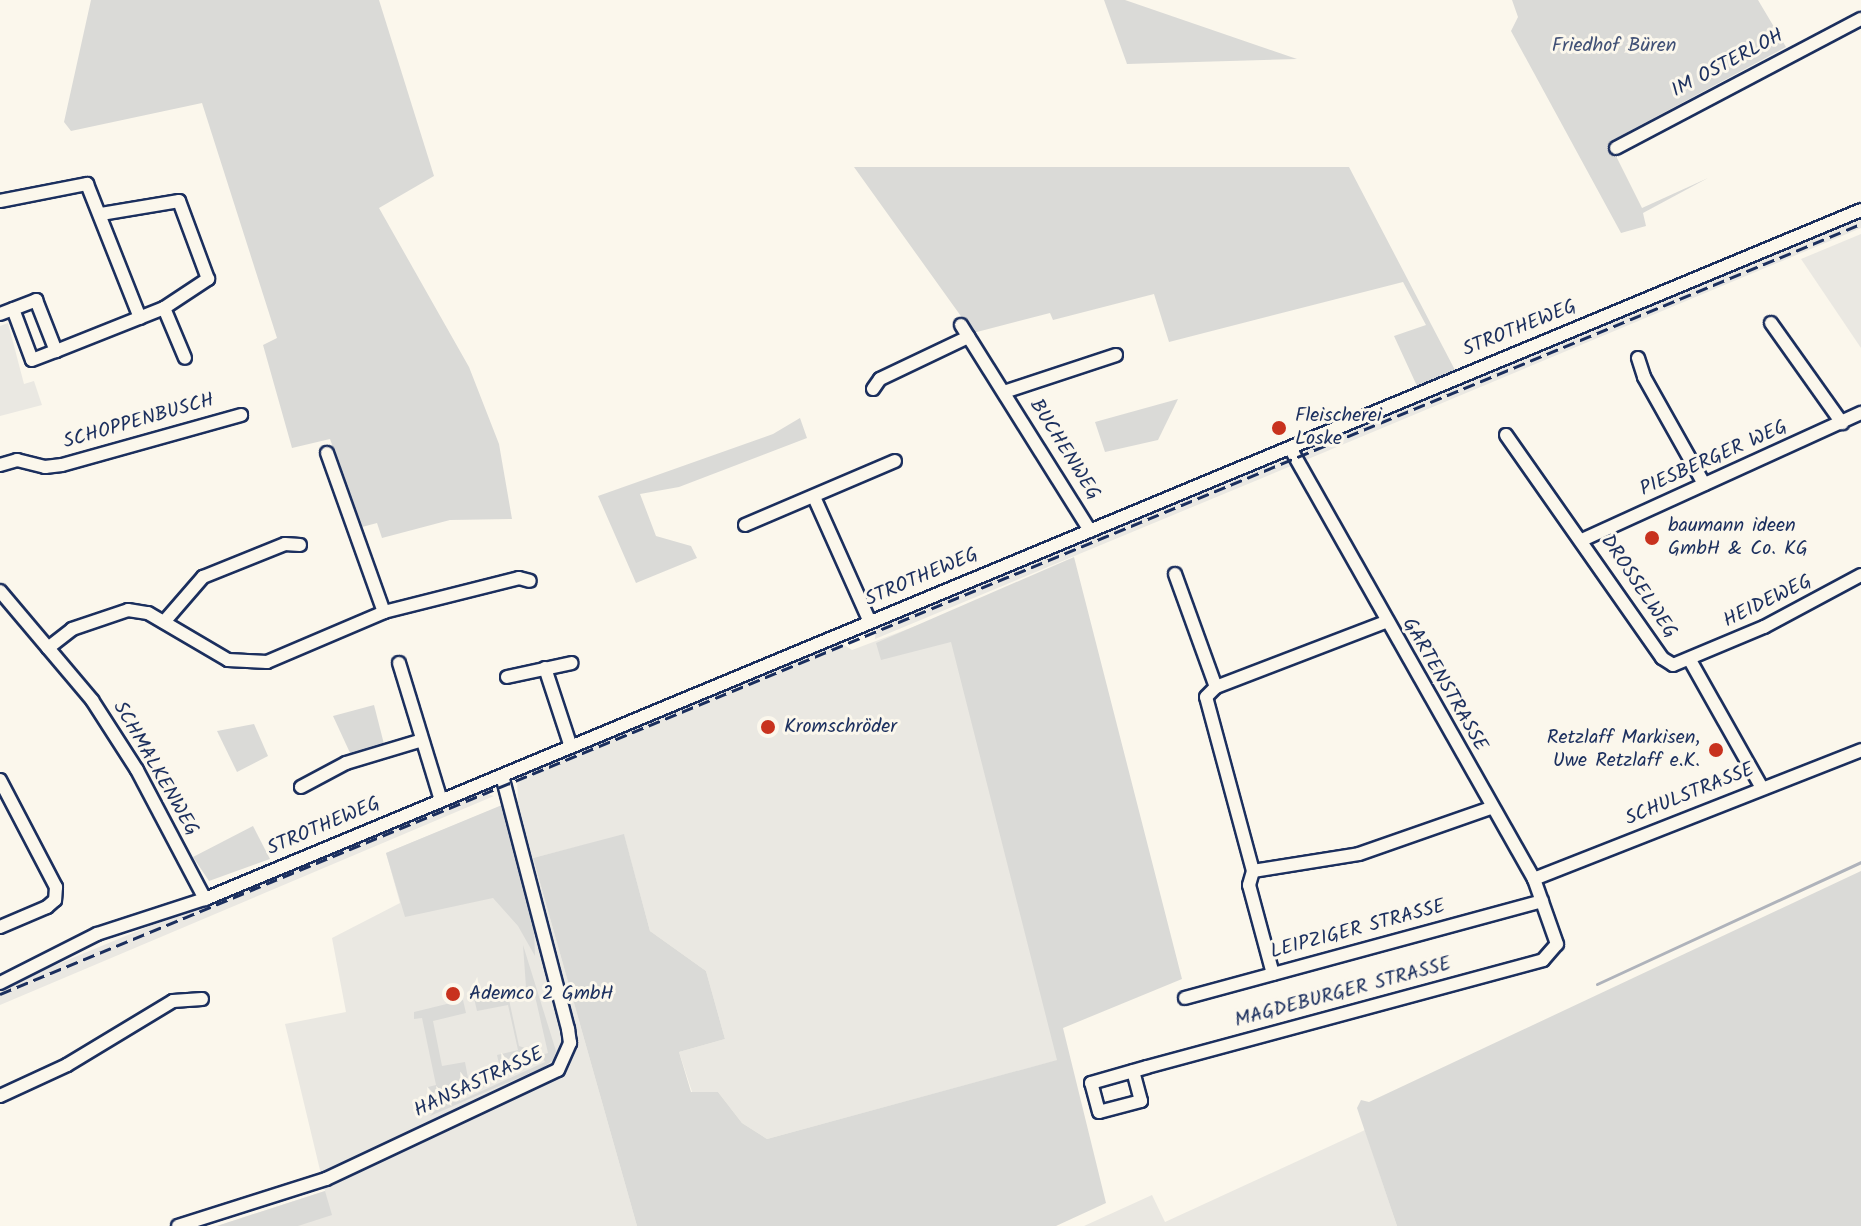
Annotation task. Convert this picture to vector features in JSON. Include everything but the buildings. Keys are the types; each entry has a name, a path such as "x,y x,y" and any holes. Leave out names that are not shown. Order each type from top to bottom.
{"street":[{"name":"IM OSTERLOH","path":"1616,148 1861,19"},
{"path":"0,201 84,181 101,214 140,318"},
{"path":"13,309 32,360 164,308 208,279 179,201 101,214"},
{"name":"STROTHEWEG","path":"0,983 97,934 205,899 1861,210"},
{"path":"0,314 36,300 56,351"},
{"path":"164,308 185,358"},
{"path":"1771,323 1842,423"},
{"name":"BUCHENWEG","path":"873,389 880,379 965,331 1090,531"},
{"name":"BUCHENWEG","path":"1004,392 1116,355"},
{"path":"1638,358 1644,377 1704,484"},
{"name":"PIESBERGER WEG","path":"1582,540 1861,413"},
{"name":"SCHOPPENBUSCH","path":"0,465 17,460 62,465 241,415"},
{"name":"DROSSELWEG","path":"1506,435 1542,493 1582,540 1662,658 1673,665 1691,662"},
{"name":"GARTENSTRASSE","path":"1290,448 1490,808 1534,879 1557,944"},
{"path":"327,453 384,612"},
{"path":"745,525 895,461"},
{"path":"814,497 870,622"},
{"path":"164,622 203,577 285,544 300,545"},
{"path":"1175,574 1216,687"},
{"name":"HEIDEWEG","path":"1691,662 1861,575"},
{"path":"48,648 99,616 128,610 164,622 211,653 245,664 289,655 384,612 519,578 530,581"},
{"name":"SCHMALKENWEG","path":"0,591 92,700 137,770 205,899"},
{"path":"1273,974 1249,885 1253,871 1205,706 1216,687 1385,622"},
{"path":"1691,662 1762,788"},
{"path":"399,663 441,800"},
{"path":"507,677 572,663"},
{"path":"545,668 571,747"},
{"path":"301,787 346,763 422,740"},
{"name":"SCHULSTRASSE","path":"1534,879 1861,750"},
{"name":"HANSASTRASSE","path":"178,1226 326,1179 558,1070 570,1043 568,1029 502,776"},
{"path":"0,780 56,887 55,900 47,907 0,927"},
{"path":"1253,871 1359,854 1490,808"},
{"name":"LEIPZIGER STRASSE","path":"1185,998 1542,901"},
{"name":"MAGDEBURGER STRASSE","path":"1133,1071 1543,960 1557,944"},
{"path":"0,1096 67,1065 173,1001 202,999"}],"shaded area":[{"path":"1861,218 1861,228 1301,462 1306,448"},
{"path":"1861,234 1861,348 1801,259"},
{"path":"8,323 24,384 34,381 42,405 0,416 0,326"},
{"path":"1285,459 1291,466 875,639 876,625"},
{"path":"945,615 1058,1060 767,1139 742,1123 718,1092 692,1092 679,1052 725,1039 706,971 650,931 624,835 533,858 637,1226 217,1226 325,1191 285,1024 346,1012 332,938 400,903 386,853 518,799 517,781 528,769 838,641 852,650"},
{"path":"476,791 494,796 0,1005 0,988"},
{"path":"1365,1130 1397,1226 1084,1226 1152,1195 1165,1222"}],"green space":[{"path":"91,0 379,0 434,176 379,208 469,367 499,444 512,519 450,520 382,538 377,523 362,527 330,439 292,448 263,345 277,338 202,103 71,131 64,122"},
{"path":"1104,0 1125,0 1297,59 1127,64"},
{"name":"Friedhof Büren","path":"1512,0 1758,0 1786,47 1609,142 1642,208 1708,178 1643,213 1646,226 1621,233 1511,31 1518,17"},
{"path":"854,167 1349,167 1455,370 1417,386 1394,336 1426,325 1403,282 1169,342 1154,294 1053,320 1050,313 973,333"},
{"path":"1178,399 1158,440 1105,452 1095,422"},
{"path":"800,418 807,438 679,487 640,494 656,536 691,546 697,558 636,583 598,496 773,434"},
{"path":"1074,557 1182,979 1063,1028 1106,1203 1056,1226 637,1226 533,858 624,834 650,931 706,971 725,1039 679,1052 691,1092 718,1092 742,1123 767,1139 1057,1060 951,642 881,660 876,643"},
{"path":"374,705 384,744 351,755 333,716"},
{"path":"254,724 268,756 237,772 217,731"},
{"path":"502,805 534,929 535,956 518,926 493,898 405,917 386,853"},
{"path":"253,826 270,859 209,881 193,857"},
{"path":"1861,871 1861,1226 1397,1226 1357,1108 1361,1100 1369,1102"},
{"path":"523,945 556,1051 553,1060 544,1067 430,1116 446,1099 457,1095 460,1101 545,1062 541,1055 548,1053 533,987 526,987"},
{"path":"515,989 508,995 519,1046 528,1049 499,1064 497,1055 518,1050 508,1005 477,1011 474,998"},
{"path":"463,1000 466,1013 433,1021 442,1066 465,1062 468,1078 433,1093 428,1087 436,1085 422,1018 414,1019 414,1012"},
{"path":"325,1191 332,1215 298,1226 217,1226"}],"waterway":[{"path":"1597,984 1861,862"}],"railway":[{"path":"0,994 1861,224"}],"place":[{"name":"Fleischerei Loske","path":"1279,428"},
{"name":"baumann ideen GmbH & Co. KG","path":"1652,538"},
{"name":"Kromschröder","path":"768,727"},
{"name":"Retzlaff Markisen, Uwe Retzlaff e.K.","path":"1716,750"},
{"name":"Ademco 2 GmbH","path":"453,994"}]}
